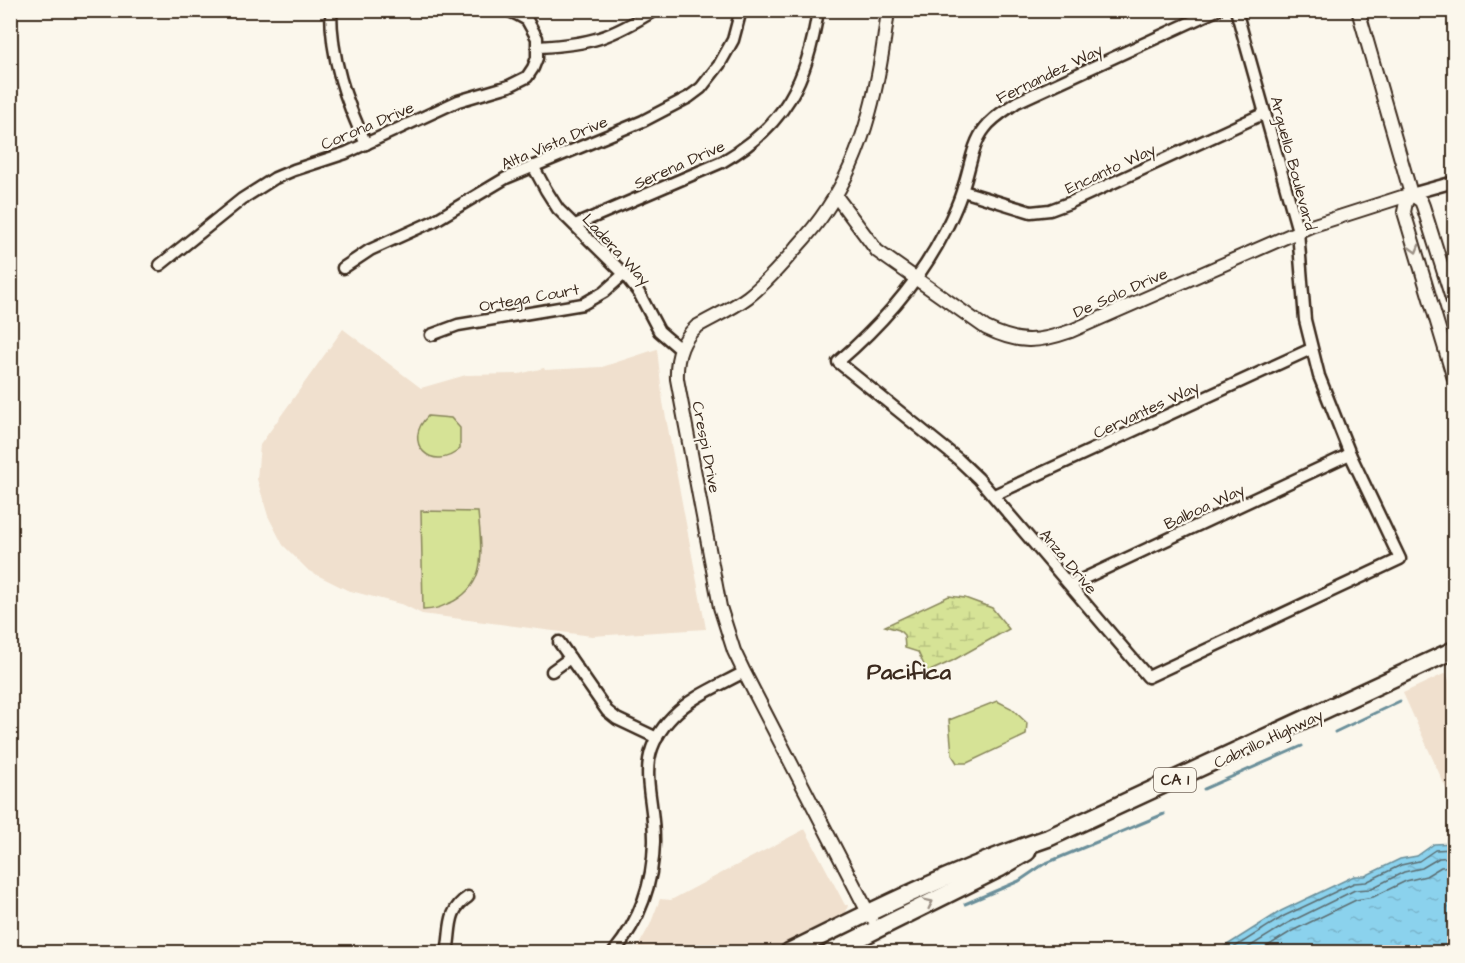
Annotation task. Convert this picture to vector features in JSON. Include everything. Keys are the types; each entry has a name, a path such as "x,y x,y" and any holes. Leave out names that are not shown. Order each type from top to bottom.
{"highway":[{"name":"Cabrillo Highway","path":"789,952 868,913 994,857 1048,838 1455,650"},
{"name":"Cabrillo Highway","path":"831,952 1000,868 1048,838"}],"street":[{"path":"331,10 337,71 348,105 366,144"},
{"path":"507,10 527,20 533,28 539,47 577,45 607,37 655,10"},
{"name":"Alta Vista Drive","path":"343,268 370,250 434,221 493,185 643,121 689,97 706,82 719,65 733,40 741,10"},
{"name":"Serena Drive","path":"575,225 715,166 736,154 760,135 782,111 798,86 809,57 818,10"},
{"path":"680,349 696,327 746,298 773,275 816,225 836,196 853,160 873,101 882,59 888,10"},
{"name":"Fernandez Way","path":"915,279 945,232 963,191 976,144 984,128 998,115 1017,102 1218,10"},
{"name":"Arguello Boulevard","path":"1236,10 1298,231 1302,291 1311,349 1325,393 1350,454 1400,560"},
{"path":"1358,10 1411,194 1421,201 1423,206 1455,305"},
{"name":"Corona Drive","path":"160,265 259,188 294,170 346,153 458,101 518,82 533,69 539,47"},
{"name":"Encanto Way","path":"963,191 1031,212 1050,210 1070,203 1265,113"},
{"name":"Ladera Way","path":"533,166 552,201 624,274 639,293 658,332 680,349"},
{"name":"De Solo Drive","path":"836,196 877,250 986,328 1002,336 1024,341 1045,340 1071,331 1331,218 1455,182"},
{"path":"1411,194 1404,212 1455,379"},
{"name":"Ortega Court","path":"431,335 458,325 583,304 604,292 624,274"},
{"name":"Anza Drive","path":"915,279 898,303 877,326 838,362 958,459 994,495 1148,677 1400,560"},
{"name":"Crespi Drive","path":"680,349 676,368 677,379 720,607 734,651 877,929"},
{"name":"Cervantes Way","path":"994,495 1311,349"},
{"name":"Balboa Way","path":"1070,585 1350,454"},
{"path":"559,642 607,711 617,719 657,738"},
{"path":"552,671 570,658"},
{"path":"614,952 637,917 645,900 652,871 654,839 647,777 648,764 657,738 682,708 744,672"},
{"path":"447,952 455,908 468,897"}],"shaded area":[{"path":"1454,240 1454,297 1444,262 1447,242"},
{"path":"343,329 421,388 466,375 519,374 544,368 545,370 602,367 657,349 663,402 706,629 592,636 422,614 404,605 347,590 309,571 283,545 268,516 257,479 260,445"},
{"path":"1446,673 1454,693 1454,806 1403,693"},
{"path":"805,829 845,905 848,905 842,918 772,952 635,952 650,925 660,899 671,900"}],"green space":[{"path":"428,416 451,418 460,428 460,449 449,456 439,458 423,452 418,436 420,426"},
{"path":"421,511 478,512 481,550 478,573 473,584 454,601 428,610 423,610"},
{"path":"949,596 965,598 992,608 1009,629 952,661 919,676 924,665 918,652 905,648 904,635 899,630 885,626"},
{"path":"997,701 1011,708 1027,723 1026,735 967,763 957,763 952,755 949,720"}],"water":[{"path":"1454,843 1454,952 1216,952 1281,911 1354,876 1365,876 1400,859 1417,856 1434,844"}],"waterway":[{"path":"1335,732 1400,701"},
{"path":"1204,789 1302,746"},
{"path":"965,904 1019,881 1044,864 1164,814"}],"district":[{"name":"Pacifica","path":"909,671"}]}
